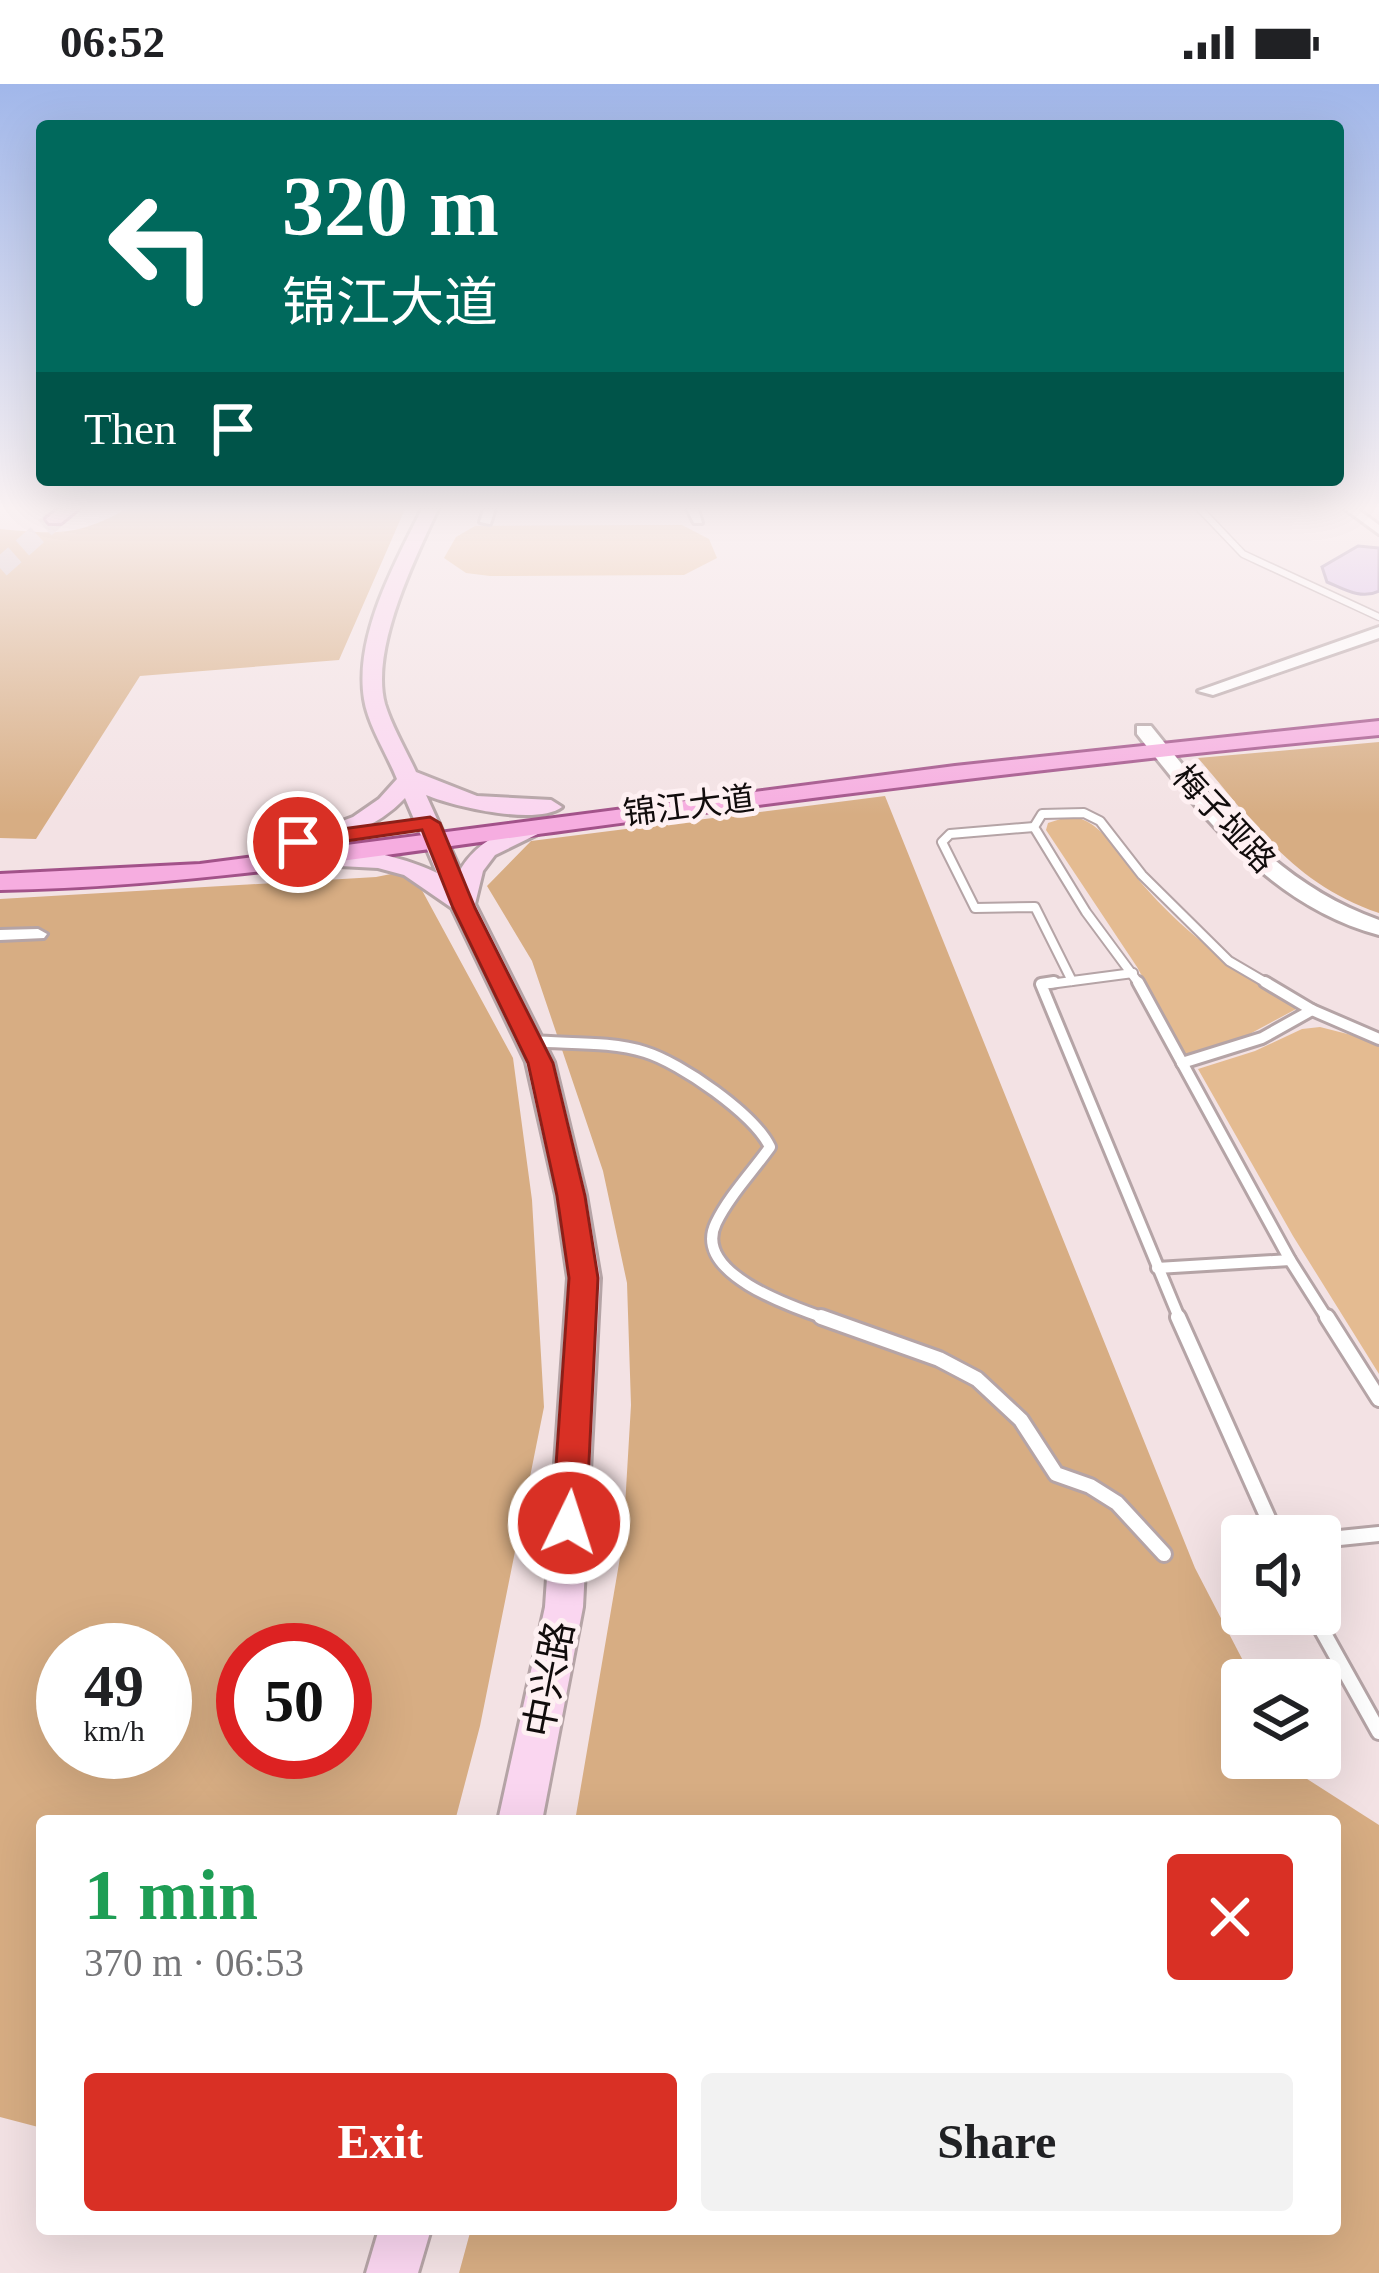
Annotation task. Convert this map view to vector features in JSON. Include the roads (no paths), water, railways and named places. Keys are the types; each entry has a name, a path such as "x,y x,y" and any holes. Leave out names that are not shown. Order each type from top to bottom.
{"main road":[{"name":"中兴路","path":"390,611 373,666 374,701 464,908 541,1063 584,1278 564,1607 521,1815"},
{"name":"锦江大道","path":"0,882 94,880 434,831 1379,711"},
{"name":"锦江大道","path":"1150,739 1379,728"},
{"path":"295,850 374,818 393,802 409,777 431,791 472,805 552,816"},
{"path":"464,908 465,883 481,853 552,816"},
{"path":"295,850 402,864 445,888 464,908"},
{"name":"锦江大道","path":"0,860 295,850"},
{"path":"392,2273 403,2235"}],"street":[{"path":"1207,691 1379,632"},
{"name":"梅子垭路","path":"1150,739 1266,868 1322,906 1379,928"},
{"path":"0,935 38,934"}],"lane":[{"path":"1034,826 1042,814 1084,813 1100,820 1142,875 1229,961 1312,1010 1379,1039"},
{"path":"1034,826 1086,912 1133,973 1290,1260 1379,1399"},
{"path":"1034,826 950,834 942,842 975,908 1035,907 1072,980"},
{"path":"1133,973 1041,984 1156,1268 1267,1515"},
{"path":"1182,1063 1262,1038 1312,1010"},
{"path":"530,1041 645,1052 745,1114 759,1126 770,1147 714,1225 710,1246 721,1264 771,1299 939,1359 977,1378 1021,1420 1056,1474 1090,1486 1117,1503 1164,1554"},
{"path":"1156,1268 1290,1260"},
{"path":"1341,1538 1379,1534"},
{"path":"1325,1635 1379,1732"}]}
